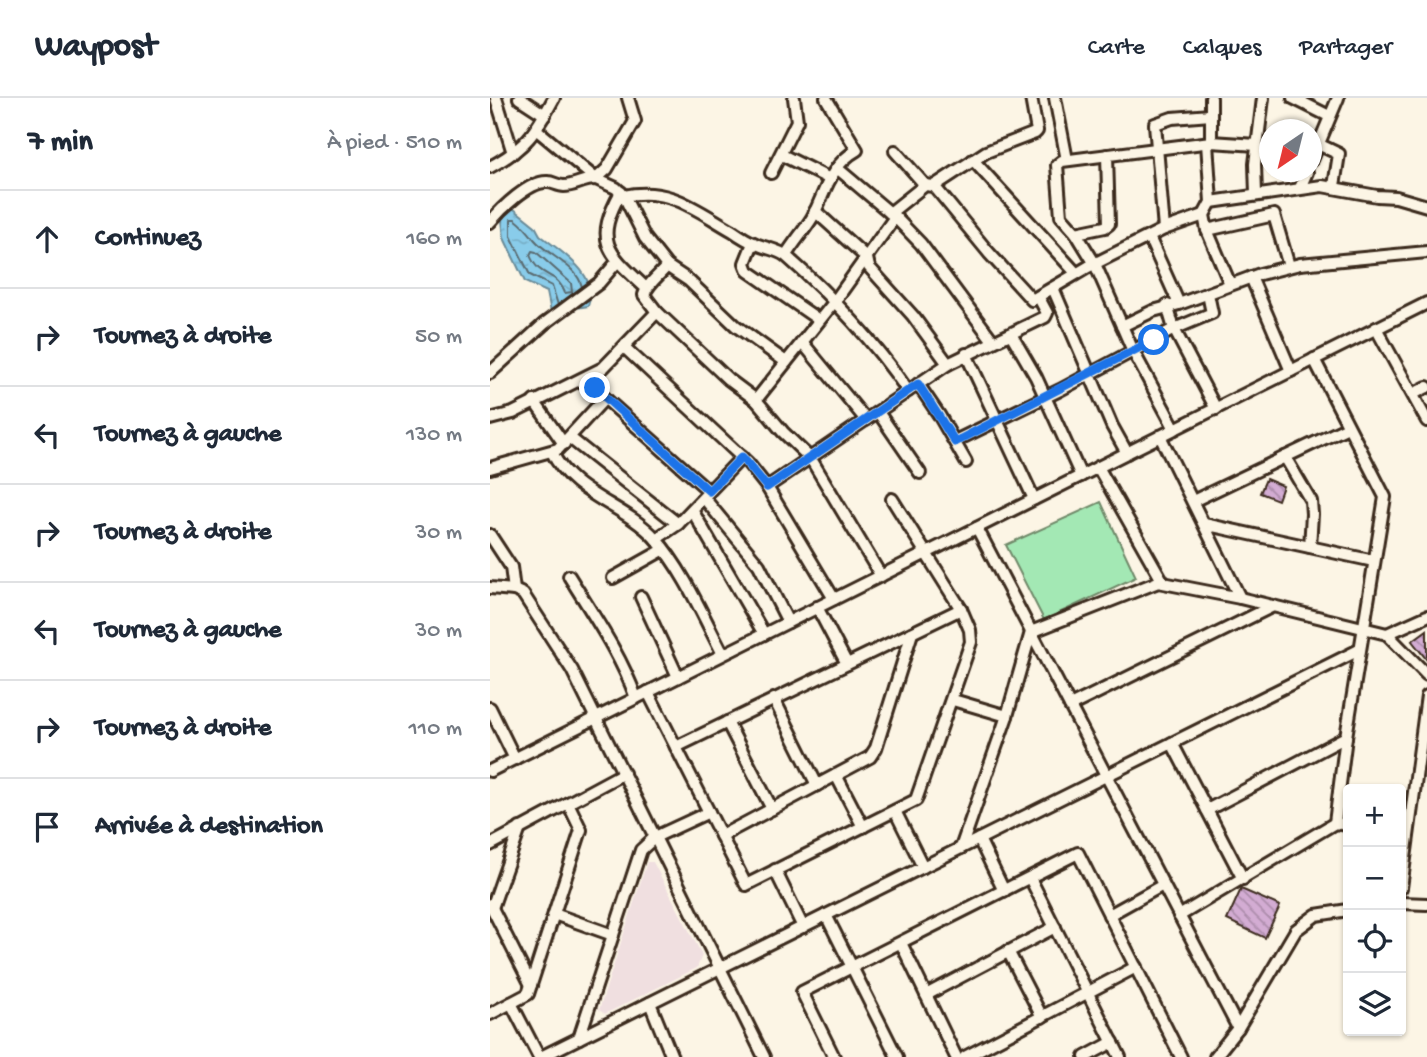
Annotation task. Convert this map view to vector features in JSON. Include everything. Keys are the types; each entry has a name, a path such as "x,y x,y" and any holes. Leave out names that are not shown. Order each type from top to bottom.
{"street":[{"path":"496,98 513,153"},
{"path":"519,98 545,115"},
{"path":"490,167 528,141 554,98"},
{"path":"490,222 503,206 531,187 546,181 564,186 596,178 607,169 635,121 628,98"},
{"path":"771,173 797,121 794,98"},
{"path":"786,255 815,211 842,160 857,150 826,98"},
{"path":"756,400 835,301 892,215 930,186 973,160 992,149 1037,131 1031,98"},
{"path":"1055,98 1067,160"},
{"path":"1211,98 1211,202 1204,215 1207,230 1230,284"},
{"path":"1256,194 1257,145 1263,98"},
{"path":"1293,98 1329,116"},
{"path":"1322,134 1338,98"},
{"path":"1164,229 1155,124 1172,118 1211,115"},
{"path":"1036,123 1058,118"},
{"path":"537,130 596,178 623,194 645,238 667,266 688,280 736,326 786,362"},
{"path":"1175,429 1133,351 1095,264 1076,233 1063,222 1059,208 1056,168 1059,163 1067,160 1155,148 1209,143 1257,145"},
{"path":"1322,146 1339,154 1334,186"},
{"path":"895,151 1032,300 1076,273 1164,229 1204,215"},
{"path":"782,155 830,179"},
{"path":"1076,233 1105,228 1109,224 1107,155"},
{"path":"973,160 1076,273"},
{"path":"837,168 892,215 937,264 993,341"},
{"path":"1300,188 1303,182"},
{"path":"1211,202 1300,188 1334,186 1427,206"},
{"path":"623,194 670,196 753,243 786,255 835,301 913,387 955,442 966,462"},
{"path":"623,194 609,214 605,235 617,262 646,288"},
{"path":"815,211 866,258 869,267 913,316 948,364"},
{"path":"1207,230 1275,215 1289,266"},
{"path":"1149,237 1173,305 1174,329 1216,409"},
{"path":"753,243 745,263 748,271 819,320"},
{"path":"1122,326 1230,284 1289,266 1427,252"},
{"path":"490,373 544,324 599,283 617,262"},
{"path":"667,266 659,278 646,288 644,295 657,313 728,379 756,400 811,459 881,576"},
{"path":"1251,277 1291,371"},
{"path":"1053,288 1127,453"},
{"path":"955,442 1174,329 1212,313 1208,293"},
{"path":"767,487 948,364 1046,316 1039,298"},
{"path":"490,771 1427,303"},
{"path":"490,419 513,413 603,368 657,313"},
{"path":"1376,328 1427,421"},
{"path":"1011,334 1029,364 1081,476"},
{"path":"802,342 866,420"},
{"path":"624,347 742,457 767,487 834,599"},
{"path":"966,354 1034,499"},
{"path":"1314,359 1385,497 1362,630 1335,824"},
{"path":"588,376 605,398 707,495 759,565 788,622"},
{"path":"1413,394 1427,387"},
{"path":"490,467 552,452 567,441 605,398"},
{"path":"534,401 567,441 678,524"},
{"path":"878,412 920,473"},
{"path":"1192,501 1348,427"},
{"path":"1160,436 1240,598"},
{"path":"552,452 565,471 656,539 689,590 723,654"},
{"path":"656,539 678,524 742,457"},
{"path":"1285,457 1311,501 1310,547"},
{"path":"1098,467 1163,582"},
{"path":"648,692 746,885 916,800 971,642 970,630 961,609 892,499"},
{"path":"692,510 764,634"},
{"path":"1204,524 1374,561"},
{"path":"977,528 1238,1028"},
{"path":"490,535 511,567 514,590"},
{"path":"614,578 663,550"},
{"path":"569,576 599,624 632,685 636,698"},
{"path":"1031,632 1151,583 1163,582 1387,634 1427,615"},
{"path":"490,587 523,594 553,639 597,718 764,1057"},
{"path":"641,597 678,677"},
{"path":"817,607 847,664"},
{"path":"1070,706 1271,607"},
{"path":"676,747 961,609"},
{"path":"721,836 870,757 876,748 912,632"},
{"path":"961,848 1007,716 1031,632"},
{"path":"1387,634 1427,675"},
{"path":"511,1003 540,1057 1359,650"},
{"path":"1406,819 1427,696"},
{"path":"774,699 817,785"},
{"path":"953,700 1007,716"},
{"path":"490,708 515,759"},
{"path":"727,722 772,809"},
{"path":"1207,810 1346,737"},
{"path":"1172,743 1243,878"},
{"path":"490,845 624,773"},
{"path":"836,775 863,827"},
{"path":"490,1014 528,994 581,831 568,803"},
{"path":"895,811 923,867"},
{"path":"579,1038 641,850 656,837 709,812"},
{"path":"1179,916 1335,824 1343,825"},
{"path":"520,828 491,906 531,985"},
{"path":"979,839 1004,891"},
{"path":"834,1057 802,992 1078,853 1181,1057"},
{"path":"775,870 803,927"},
{"path":"1031,877 1121,1057"},
{"path":"1109,915 1163,885"},
{"path":"1406,903 1427,904"},
{"path":"1215,1057 1238,1028 1296,930 1316,915 1343,910"},
{"path":"554,914 613,935"},
{"path":"826,915 897,1057"},
{"path":"926,995 1055,926"},
{"path":"901,943 956,1057"},
{"path":"1008,951 1042,1017"},
{"path":"965,1057 1136,967"},
{"path":"650,1003 670,1056"},
{"path":"1085,1057 1113,1042"}],"shaded area":[{"path":"647,862 653,862 702,955 697,968 605,1014 599,1010"}],"green space":[{"path":"1101,502 1136,577 1044,620 1006,545"}],"water":[{"path":"509,205 535,226 540,235 568,256 584,274 589,284 588,306 570,309 552,317 547,292 525,282 504,238 501,211"}],"building":[{"path":"1266,479 1283,486 1278,500 1260,493"},
{"path":"1427,630 1427,660 1412,641"},
{"path":"1241,889 1280,906 1265,938 1227,920"}],"route":[{"path":"595,388 709,491 742,457 767,487 918,384 955,442 1154,340"}]}
